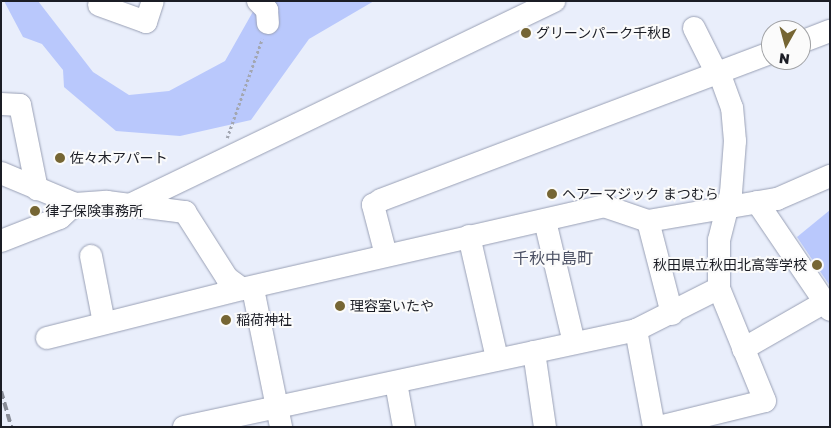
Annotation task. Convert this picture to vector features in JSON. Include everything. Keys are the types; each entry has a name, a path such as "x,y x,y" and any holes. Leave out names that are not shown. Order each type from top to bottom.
{"street":[{"path":"99,5 146,22 153,1"},
{"path":"258,1 267,10 268,23"},
{"path":"130,205 219,160 554,1"},
{"path":"658,427 765,401 719,288 725,208 731,193 735,140 732,108 718,73 694,28"},
{"path":"811,38 830,31"},
{"path":"386,255 373,204 761,58"},
{"path":"1,104 20,104 37,189"},
{"path":"1,173 75,204 130,205 185,212 227,278 248,289 280,418"},
{"path":"47,338 386,255 545,221 604,206 648,221 757,202 800,192 830,176"},
{"path":"743,348 827,306 757,202"},
{"path":"1,241 60,218 75,204"},
{"path":"545,221 574,343"},
{"path":"648,221 672,314"},
{"path":"469,236 497,358"},
{"path":"91,256 104,323"},
{"path":"184,427 280,418 396,382 497,358 636,330 672,314 719,288"},
{"path":"636,330 654,427"},
{"path":"534,352 546,427"},
{"path":"396,382 404,427"}],"path":[{"path":"219,160 268,23"}],"shaded area":[{"path":"4,1 38,1 93,72 129,95 169,91 225,61 259,1 374,1 309,39 251,120 180,136 116,131 64,87 63,70 42,44 23,37"},
{"path":"830,210 830,286 797,237"}],"railway":[{"path":"1,391 11,427"}],"place":[{"name":"グリーンパーク千秋B","path":"526,33"},
{"name":"佐々木アパート","path":"60,158"},
{"name":"ヘアーマジック まつむら","path":"552,194"},
{"name":"律子保険事務所","path":"35,211"},
{"name":"秋田県立秋田北高等学校","path":"817,265"},
{"name":"理容室いたや","path":"340,306"},
{"name":"稲荷神社","path":"226,320"}],"district":[{"name":"千秋中島町","path":"553,258"}]}
